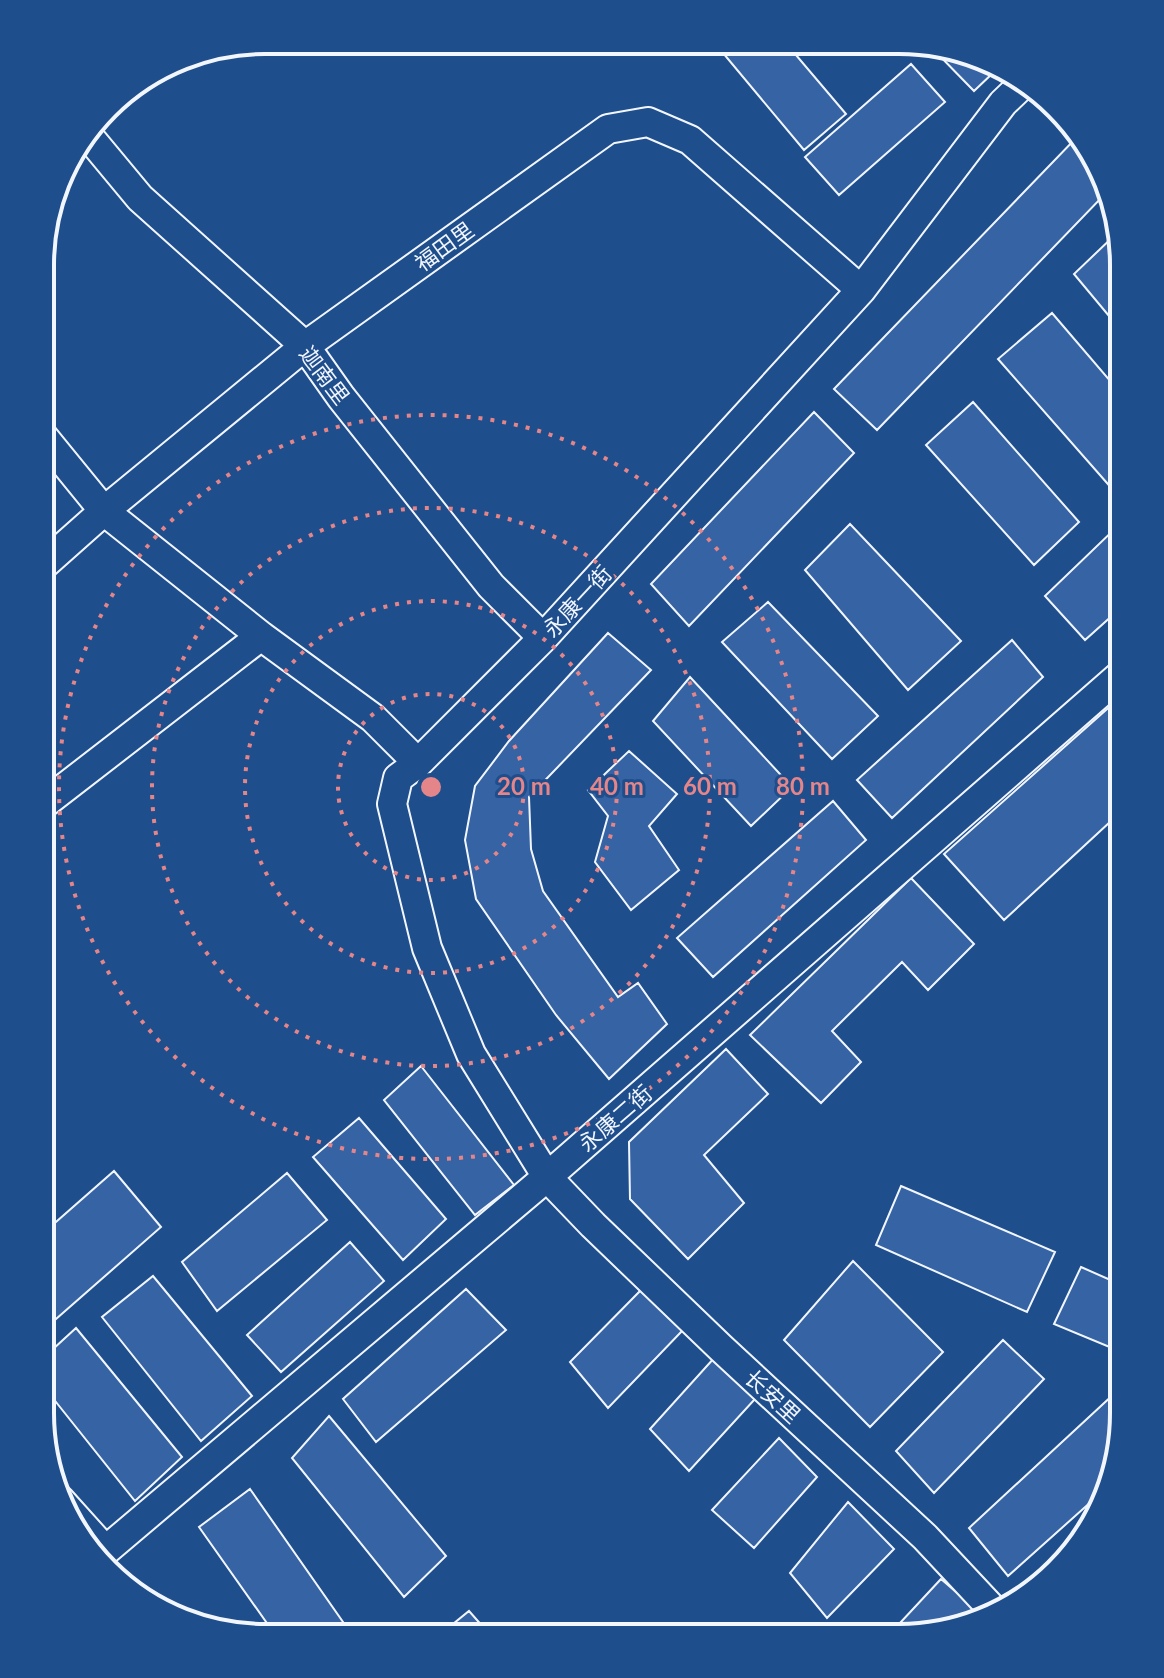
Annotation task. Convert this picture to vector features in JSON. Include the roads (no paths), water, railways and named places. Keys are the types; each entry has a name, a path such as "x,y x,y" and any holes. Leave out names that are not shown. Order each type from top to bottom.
{"street":[{"name":"永康一街","path":"547,1177 471,1054 427,948 392,804 398,778 418,763 543,638 861,290 1003,103 1016,90"},
{"name":"福田里","path":"54,555 305,346 608,129 648,122 690,140 861,290"},
{"name":"迦南里","path":"94,143 140,198 305,346 341,397 491,586 543,638"},
{"path":"54,450 104,511 261,636 373,718 418,763"},
{"path":"54,796 261,636"},
{"name":"永康二街","path":"106,1550 547,1177 1110,684"},
{"name":"长安里","path":"547,1177 721,1348 925,1537 988,1604"}]}
